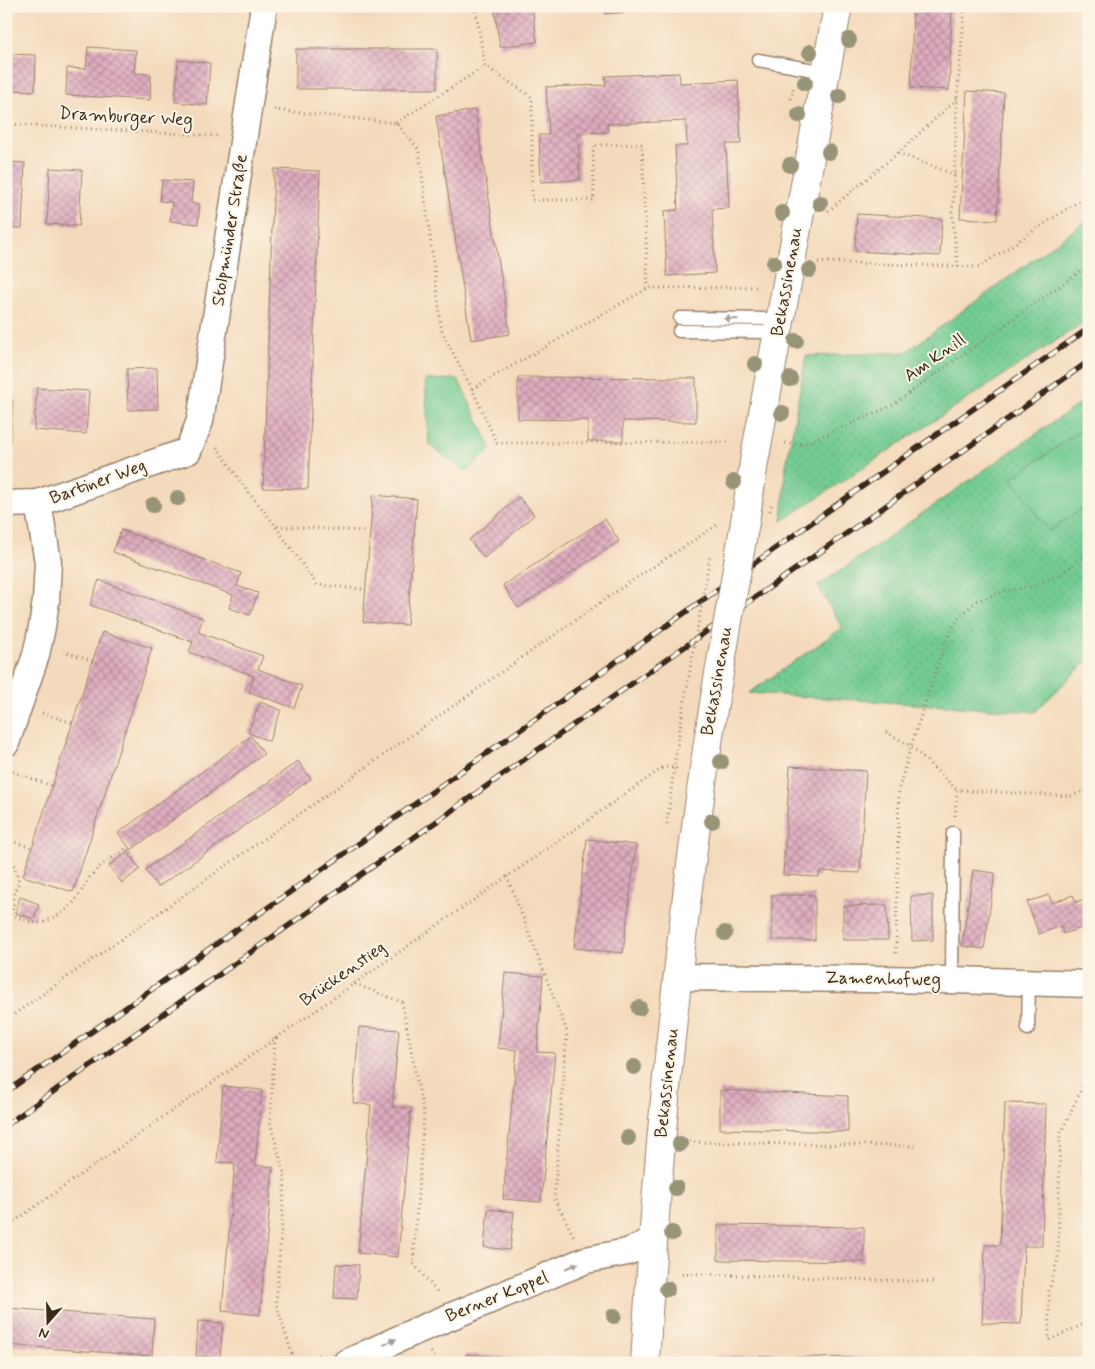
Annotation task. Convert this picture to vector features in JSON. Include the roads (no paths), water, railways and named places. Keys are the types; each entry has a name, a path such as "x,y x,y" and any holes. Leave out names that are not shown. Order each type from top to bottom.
{"street":[{"name":"Stolpmünder Straße","path":"188,450 200,421 264,6"},
{"name":"Bekassinenau","path":"645,1363 660,1143 677,977 703,771 754,462 838,6"},
{"name":"Bartiner Weg","path":"6,504 38,503 188,450"},
{"path":"6,743 36,655 46,601 48,562 38,503"},
{"name":"Zamenhofweg","path":"677,977 952,980 1089,984"},
{"name":"Berner Koppel","path":"346,1363 416,1331 586,1260 628,1252 652,1242"}],"lane":[{"path":"758,60 825,72"},
{"path":"680,318 779,326"},
{"path":"679,331 779,326"},
{"path":"952,980 953,833"},
{"path":"1028,1029 1029,982"}],"railway":[{"path":"6,1092 1089,328"},
{"path":"6,1125 1089,361"}]}
